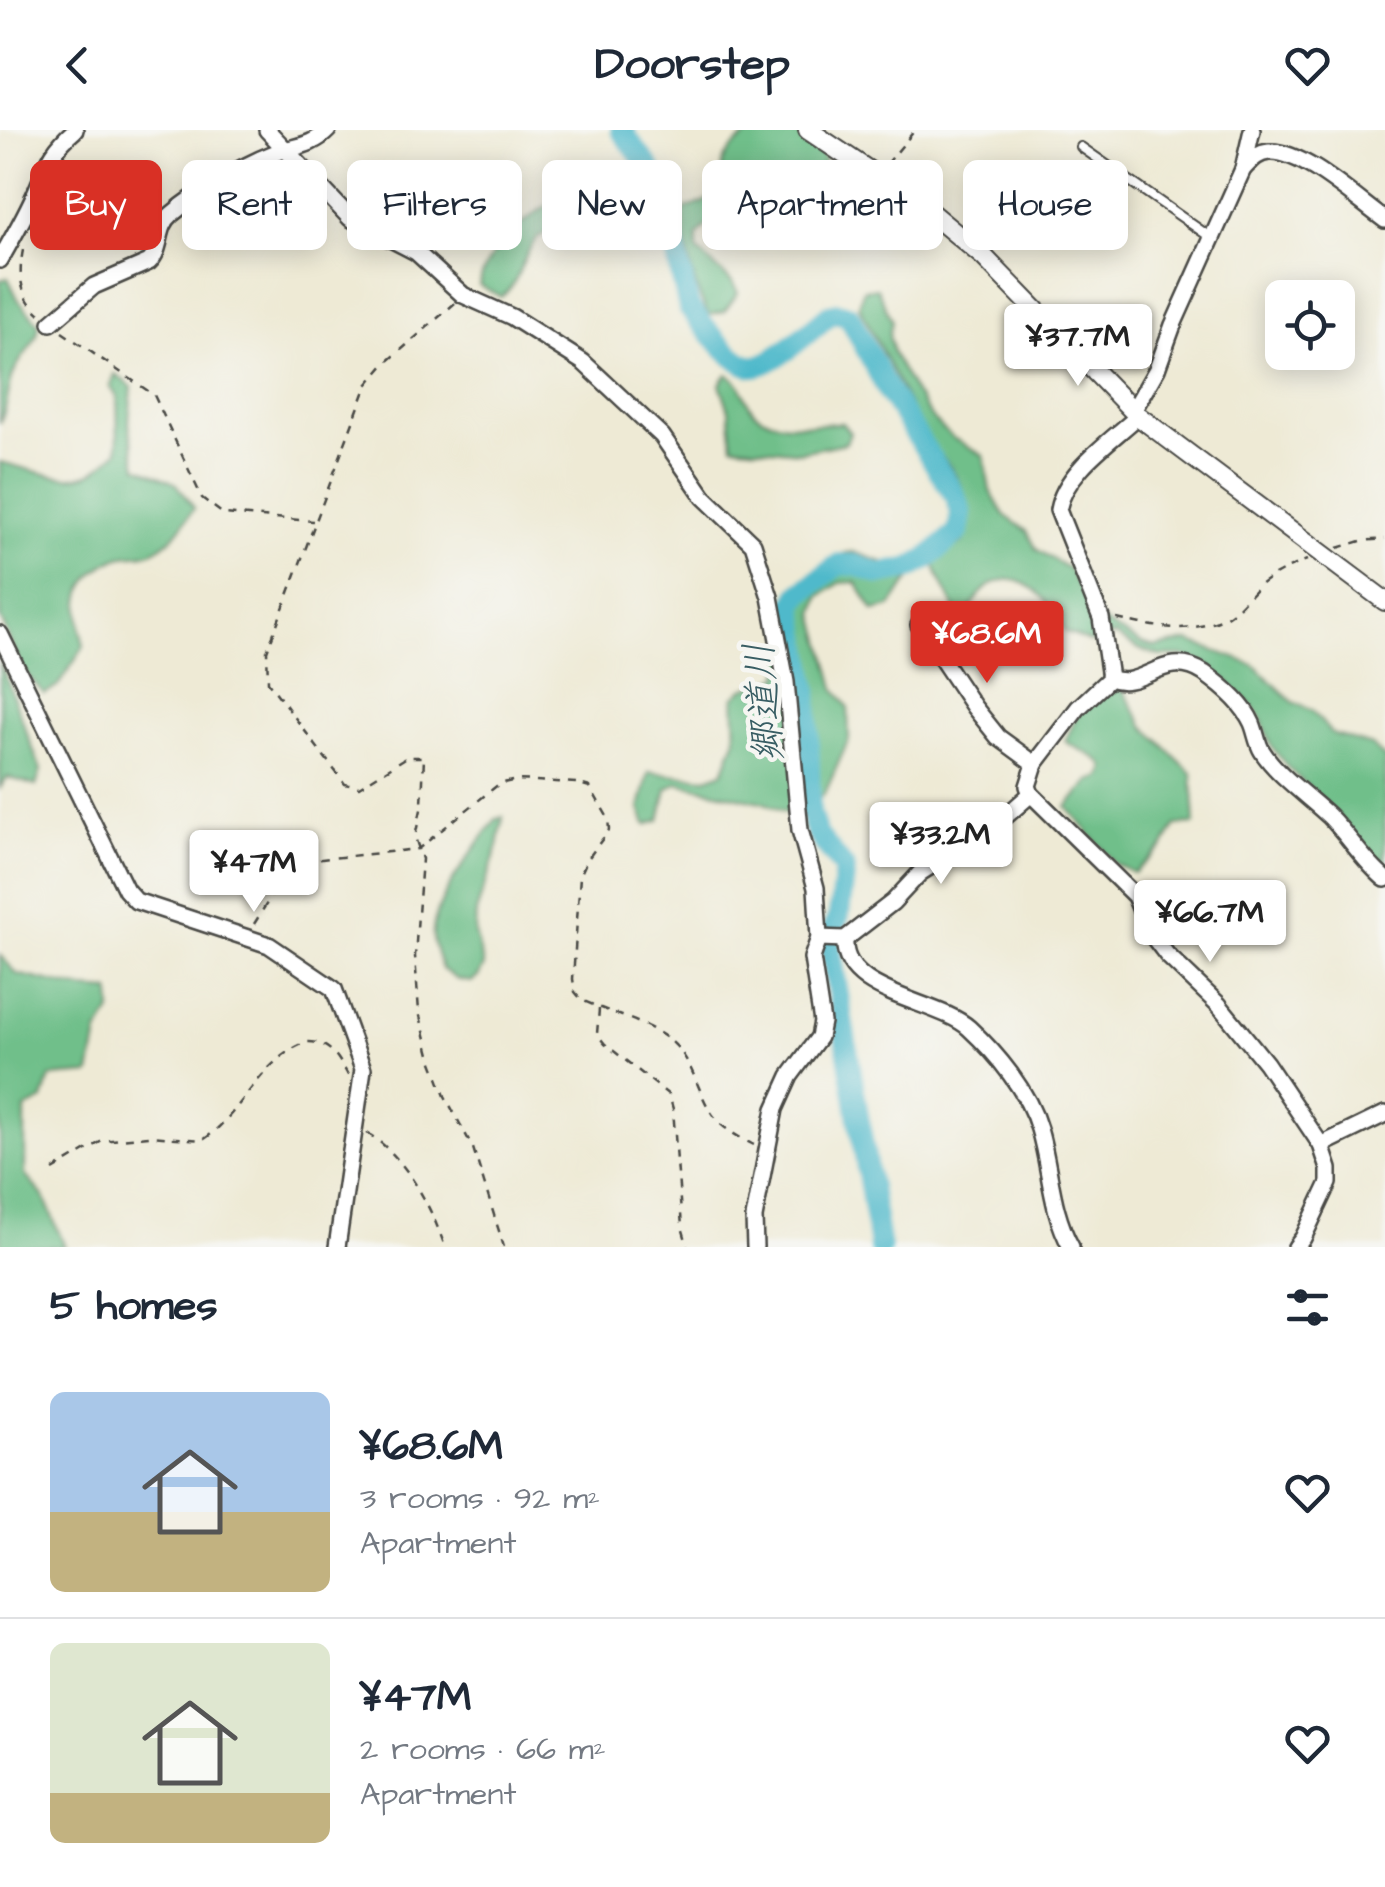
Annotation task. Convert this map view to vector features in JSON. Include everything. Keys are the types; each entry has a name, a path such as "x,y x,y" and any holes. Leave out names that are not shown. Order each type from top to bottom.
{"street":[{"path":"0,260 36,191 44,166 75,130"},
{"path":"266,130 350,218 416,252 463,295 512,317 583,362 662,436 704,497 753,544 770,598 786,682 800,830 832,938 875,985 958,1020 1001,1063 1033,1114 1054,1205 1071,1247"},
{"path":"51,323 94,286 156,256 161,231 173,213 240,170 307,145 328,130"},
{"path":"808,130 831,137 857,160"},
{"path":"1255,130 1273,152"},
{"path":"1110,678 1101,618 1058,510 1060,495 1136,413 1243,169 1255,130"},
{"path":"1243,169 1258,154 1282,152 1332,180 1385,220"},
{"path":"943,223 984,257 1136,413 1385,601"},
{"path":"920,625 998,736 1036,764"},
{"path":"0,634 126,890 136,901 269,945 334,988 363,1069 337,1247"},
{"path":"1110,678 1130,681 1170,665 1203,672 1242,708 1252,722 1262,751 1332,819 1385,879"},
{"path":"1110,678 1078,708 1036,764 1028,786 1030,794 1135,896 1152,934 1167,954 1219,1005 1266,1063 1322,1145 1329,1183 1296,1247"},
{"path":"755,1247 754,1218 776,1110 790,1076 819,1036 822,1009 812,958 832,938 893,902 920,873 998,823 1030,794"},
{"path":"1322,1145 1385,1114"}],"lane":[{"path":"1080,148 1212,239"}],"path":[{"path":"889,160 914,130"},
{"path":"23,250 20,268 28,304 154,394 202,498 210,506 223,514 314,521"},
{"path":"463,295 366,385 267,652 268,682 344,784 360,786 407,757 424,757 422,805 415,837 422,868 415,956 419,1012 432,1062 473,1148 504,1247"},
{"path":"1101,618 1107,616 1162,629 1220,621 1281,572 1361,540 1385,538"},
{"path":"248,936 286,875 298,865 312,860 418,849 499,784 516,780 590,787 608,818 609,830 580,876 575,992 582,1000 675,1044 714,1117 727,1130 770,1151"},
{"path":"599,1008 597,1034 604,1044 668,1095 673,1109 682,1227 688,1247"},
{"path":"53,1170 102,1141 148,1136 203,1140 219,1128 272,1066 307,1042 325,1045 334,1052 362,1092"},
{"path":"356,1130 374,1137 404,1167 434,1218 444,1247"}],"green space":[{"path":"756,130 787,132 814,143 824,160 724,160"},
{"path":"702,203 697,250 732,282 738,293 724,312 709,315 698,292 685,232 685,208"},
{"path":"542,209 542,235 507,291 501,297 479,285 497,250 522,250 522,224"},
{"path":"8,278 18,299 39,324 13,375 0,423 0,280"},
{"path":"877,288 892,321 889,335 893,354 915,393 934,421 953,438 984,456 990,491 1004,515 1027,531 1036,549 1069,569 1094,616 1141,643 1155,647 1188,641 1254,665 1293,702 1312,711 1332,734 1372,746 1385,758 1385,869 1288,768 1271,746 1259,714 1207,664 1183,656 1161,656 1115,635 1090,642 1065,632 1044,599 1018,581 990,585 966,618 957,616 934,561 963,542 969,519 966,496 952,469 922,431 859,306 863,290"},
{"path":"115,374 132,387 129,423 137,466 177,484 194,508 165,544 105,564 86,582 80,605 84,647 57,687 44,694 23,670 0,617 0,462 66,477 86,475 99,468 118,451 117,396 110,387"},
{"path":"727,374 740,385 757,414 779,423 842,423 850,433 846,443 800,452 733,445 729,410 720,384"},
{"path":"853,552 891,565 902,562 914,572 891,607 874,611 856,582 840,583 819,597 815,614 835,688 848,707 849,739 826,791 817,802 786,813 765,803 678,783 667,789 660,820 646,825 640,808 649,772 706,778 723,772 736,738 734,698 743,689 780,677 787,618 796,594 831,561"},
{"path":"0,662 41,770 36,786 7,777 0,788"},
{"path":"1106,684 1123,690 1145,727 1192,773 1195,824 1176,825 1164,846 1134,873 1115,864 1067,807 1090,781 1102,777 1105,767 1101,763 1065,741 1083,704"},
{"path":"503,817 498,846 476,912 475,933 484,966 471,982 456,979 442,969 434,942 434,924 456,876 496,819"},
{"path":"0,955 17,974 83,989 111,991 112,1010 98,1033 90,1074 50,1077 43,1100 25,1109 25,1175 44,1197 65,1247 0,1247"}],"waterway":[{"name":"郷道川","path":"621,130 661,190 689,308 709,332 751,366 769,361 829,315 849,316 889,393 956,497 961,512 958,532 911,568 880,574 839,564 800,594 793,606 807,690 810,813 817,834 845,869 831,951 880,1247"}]}
